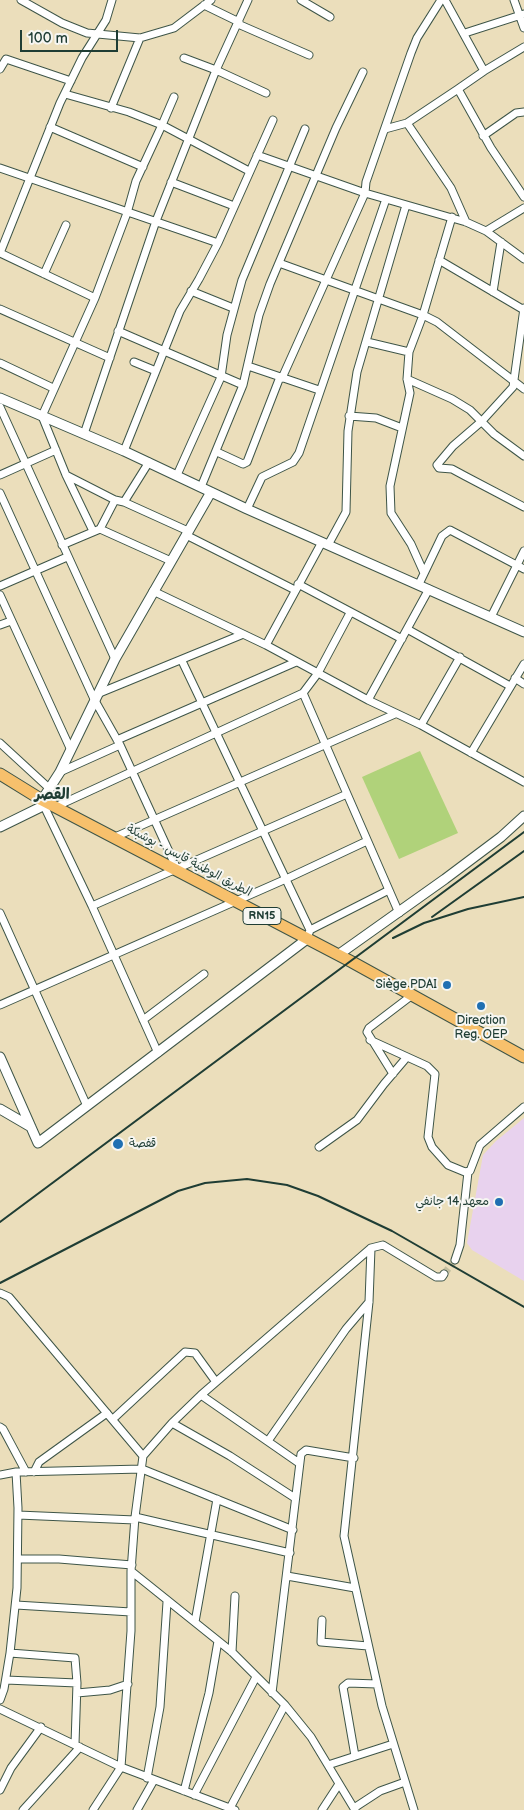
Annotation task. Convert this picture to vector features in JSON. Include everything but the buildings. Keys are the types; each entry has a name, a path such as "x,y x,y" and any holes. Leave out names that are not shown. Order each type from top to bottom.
{"main road":[{"name":"الطريق الوطنية قابس - بوشبكة","path":"0,774 47,804 114,837 235,902 308,935 338,955 524,1057"}],"street":[{"path":"21,0 30,2 62,23 99,35 140,38 174,28 210,0"},
{"path":"95,298 0,253 50,127 82,58 99,35 109,13 112,0"},
{"path":"84,434 156,221 216,70 248,0"},
{"path":"300,0 330,17"},
{"path":"217,452 243,464 247,462 281,377 327,280 365,193 366,182 418,38 443,0 465,33 484,71"},
{"path":"514,0 521,14 524,28"},
{"path":"204,5 238,23 309,55"},
{"path":"465,33 521,14"},
{"path":"111,108 140,38"},
{"path":"385,129 407,123 484,71 524,47"},
{"path":"184,58 216,70 266,93"},
{"path":"0,69 6,59 71,81"},
{"path":"201,487 243,385 259,315 279,263 315,176 363,72"},
{"path":"458,89 483,136 524,197"},
{"path":"65,94 129,112 162,125 249,171"},
{"path":"171,561 97,530 66,475 42,416 95,298 127,213 136,181 174,97"},
{"path":"483,136 516,113 524,112"},
{"path":"124,451 183,303 218,243 273,120"},
{"path":"407,123 451,188 466,222"},
{"path":"50,127 143,168"},
{"path":"177,475 221,377 233,308 242,280 305,129"},
{"path":"257,155 365,193 466,222 486,231 524,259"},
{"path":"0,168 218,243"},
{"path":"171,182 234,206"},
{"path":"247,509 262,477 296,458 386,199"},
{"path":"266,646 297,587 346,512 350,416 357,372 406,205"},
{"path":"486,231 524,208"},
{"path":"424,573 411,544 391,513 390,486 410,393 407,379 409,352 423,315 452,217"},
{"path":"44,274 66,226"},
{"path":"493,292 501,242"},
{"path":"439,260 524,309 514,380 509,392 482,421 453,446 437,465 438,467 452,469 524,507"},
{"path":"279,263 379,298 437,322 524,389"},
{"path":"191,291 233,308"},
{"path":"0,309 110,358"},
{"path":"118,331 243,385"},
{"path":"367,342 409,352"},
{"path":"134,362 156,371"},
{"path":"0,363 53,388"},
{"path":"248,366 319,390"},
{"path":"407,379 452,399 470,410 494,434 524,456"},
{"path":"0,398 124,451 247,509 524,632"},
{"path":"0,407 115,659"},
{"path":"350,416 376,418 402,428"},
{"path":"0,475 56,450"},
{"path":"124,502 148,462"},
{"path":"66,475 402,639"},
{"path":"158,1053 47,804 50,789 115,659 210,492"},
{"path":"0,493 35,571 132,770 176,871"},
{"path":"62,545 97,530 115,500"},
{"path":"419,584 442,536 450,530 524,569"},
{"path":"491,617 524,551"},
{"path":"0,586 67,557"},
{"path":"368,700 430,589"},
{"path":"154,591 266,646 395,714 421,725 524,781"},
{"path":"0,594 70,748"},
{"path":"0,827 47,804 132,770 303,693 318,673 350,613"},
{"path":"0,625 11,621"},
{"path":"407,629 510,686"},
{"path":"96,696 241,635"},
{"path":"421,725 460,657"},
{"path":"182,660 286,879 308,935"},
{"path":"60,772 202,703 296,662"},
{"path":"471,753 524,664"},
{"path":"515,678 524,684"},
{"path":"303,693 398,913"},
{"path":"114,837 395,714"},
{"path":"0,743 50,789"},
{"path":"92,906 176,871 347,794"},
{"path":"338,955 501,837 524,816"},
{"path":"0,1005 235,902 367,841"},
{"path":"0,1057 38,1143 158,1053 308,935 387,891"},
{"path":"0,913 87,1106"},
{"path":"143,1020 204,974"},
{"path":"392,1074 370,1040 367,1032 368,1028 411,996"},
{"path":"370,1040 427,1066 434,1074 428,1137 432,1147 448,1165 468,1172"},
{"path":"319,1146 358,1120 407,1057"},
{"path":"455,1260 460,1245 468,1172 472,1168 480,1145 524,1107"},
{"path":"0,1108 31,1127"},
{"path":"93,1810 121,1767 128,1684 135,1519 144,1456 172,1423 201,1395 371,1248 383,1245 436,1277 441,1277 444,1274"},
{"path":"371,1248 369,1302 354,1458 344,1536 354,1588 377,1684 393,1744 414,1810"},
{"path":"0,1293 9,1296 144,1456"},
{"path":"268,1441 346,1329 369,1302"},
{"path":"113,1420 185,1352 195,1353 216,1382"},
{"path":"201,1395 299,1462"},
{"path":"34,1472 39,1462 107,1412"},
{"path":"172,1423 230,1456 295,1498"},
{"path":"0,1427 26,1472"},
{"path":"272,1693 301,1454 306,1450 354,1458"},
{"path":"0,1475 16,1472 142,1469 293,1530"},
{"path":"0,1700 6,1680 16,1605 18,1515 16,1472"},
{"path":"195,1622 217,1498"},
{"path":"18,1515 135,1519 290,1553"},
{"path":"18,1558 59,1559 132,1568 168,1602 232,1652 285,1705 311,1738 354,1809 380,1791 405,1782"},
{"path":"286,1576 354,1588"},
{"path":"232,1652 235,1596"},
{"path":"137,1810 150,1779 160,1707 168,1602"},
{"path":"16,1605 131,1612"},
{"path":"322,1620 321,1642 368,1646"},
{"path":"184,1791 209,1693 218,1641"},
{"path":"10,1653 74,1657 76,1660 77,1746 23,1810"},
{"path":"194,1795 256,1677"},
{"path":"6,1680 77,1683"},
{"path":"354,1756 343,1687 348,1683 377,1684"},
{"path":"77,1693 110,1690 128,1684"},
{"path":"0,1709 121,1767 232,1809 285,1705"},
{"path":"0,1790 11,1768 41,1727"},
{"path":"328,1765 393,1744"},
{"path":"322,1810 339,1784"}],"shaded area":[{"name":"معهد 14 جانفي","path":"524,1118 524,1281 472,1250 467,1243 483,1155 496,1141"}],"green space":[{"path":"420,751 458,833 399,859 362,777"}],"tunnel":[{"path":"444,1274 455,1260"}],"railway":[{"path":"0,1222 524,832"},
{"path":"432,917 524,851"},
{"path":"393,938 424,923 468,909 524,897"},
{"path":"0,1283 178,1191 205,1183 247,1179 287,1185 318,1196 392,1231 524,1307"}],"place":[{"name":"Siège PDAI","path":"447,985"},
{"name":"Direction Reg. OEP","path":"481,1006"},
{"name":"قفصة","path":"118,1144"},
{"name":"معهد 14 جانفي","path":"499,1202"}],"district":[{"name":"القصر","path":"52,795"}]}
